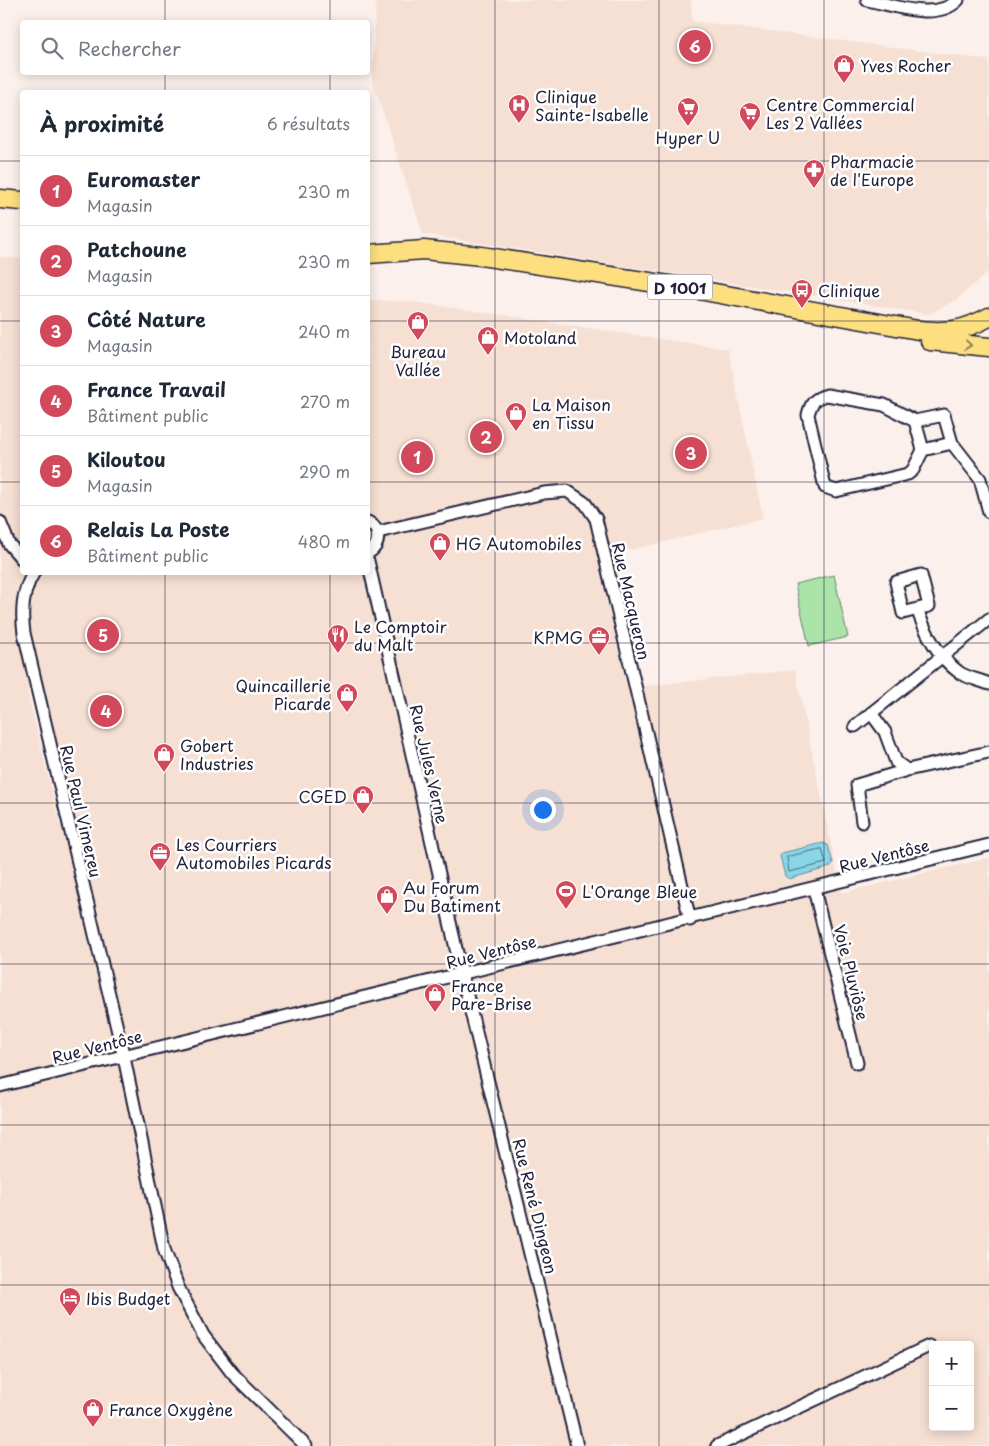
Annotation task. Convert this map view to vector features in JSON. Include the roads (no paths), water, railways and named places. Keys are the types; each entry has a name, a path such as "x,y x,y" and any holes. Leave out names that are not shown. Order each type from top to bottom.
{"main road":[{"path":"0,199 20,201"},
{"name":"D 1001","path":"370,254 424,250 481,256 682,287 918,330 949,332 971,327 989,317"},
{"name":"D 1001","path":"370,266 408,258 439,259 489,269 756,307 924,340 989,347"},
{"path":"989,323 989,333"}],"street":[{"path":"867,0 926,11 941,10 958,0"},
{"path":"915,421 923,450 913,470 908,474 836,491 825,487 808,415 810,405 816,398 827,396 884,405 915,421 944,415 952,443 980,479 989,512"},
{"path":"923,450 952,443"},
{"name":"Rue Macqueron","path":"378,532 544,494 566,491 585,503 596,519 690,920"},
{"path":"0,522 9,544 20,557"},
{"path":"370,523 378,532 377,543 370,551"},
{"name":"Rue Jules Verne","path":"370,570 462,974"},
{"name":"Rue Paul Vimereu","path":"32,575 29,580 23,607 24,633 123,1057"},
{"path":"917,609 926,633 942,656 961,674 989,684"},
{"path":"855,726 989,619"},
{"path":"871,713 884,732 896,762 907,770"},
{"path":"862,822 856,785 907,770 989,752"},
{"name":"Rue Ventôse","path":"0,1086 690,920 989,845"},
{"name":"Voie Pluviôse","path":"814,889 857,1064"},
{"name":"Rue René Dingeon","path":"462,974 577,1446"},
{"path":"123,1057 164,1249 178,1287 203,1335 232,1373 306,1446"},
{"path":"717,1446 929,1346"}],"water":[{"path":"823,843 828,845 833,863 830,867 789,879 785,876 780,856 782,853"}],"place":[{"name":"Relais La Poste","path":"695,46"},
{"name":"Yves Rocher","path":"844,84"},
{"name":"Clinique Sainte-Isabelle","path":"519,124"},
{"name":"Hyper U","path":"688,127"},
{"name":"Centre Commercial Les 2 Vallées","path":"750,132"},
{"name":"Pharmacie de l'Europe","path":"814,189"},
{"name":"Clinique","path":"802,309"},
{"name":"Bureau Vallée","path":"418,341"},
{"name":"Motoland","path":"488,356"},
{"name":"La Maison en Tissu","path":"516,432"},
{"name":"Patchoune","path":"486,437"},
{"name":"Côté Nature","path":"691,453"},
{"name":"Euromaster","path":"417,457"},
{"name":"HG Automobiles","path":"440,562"},
{"name":"Kiloutou","path":"103,635"},
{"name":"Le Comptoir du Malt","path":"338,654"},
{"name":"KPMG","path":"599,656"},
{"name":"France Travail","path":"106,711"},
{"name":"Quincaillerie Picarde","path":"347,713"},
{"name":"Gobert Industries","path":"164,773"},
{"name":"CGED","path":"363,815"},
{"name":"Les Courriers Automobiles Picards","path":"160,872"},
{"name":"L'Orange Bleue","path":"566,910"},
{"name":"Au Forum Du Batiment","path":"387,915"},
{"name":"France Pare-Brise","path":"435,1013"},
{"name":"Ibis Budget","path":"70,1317"},
{"name":"France Oxygène","path":"93,1428"}]}
